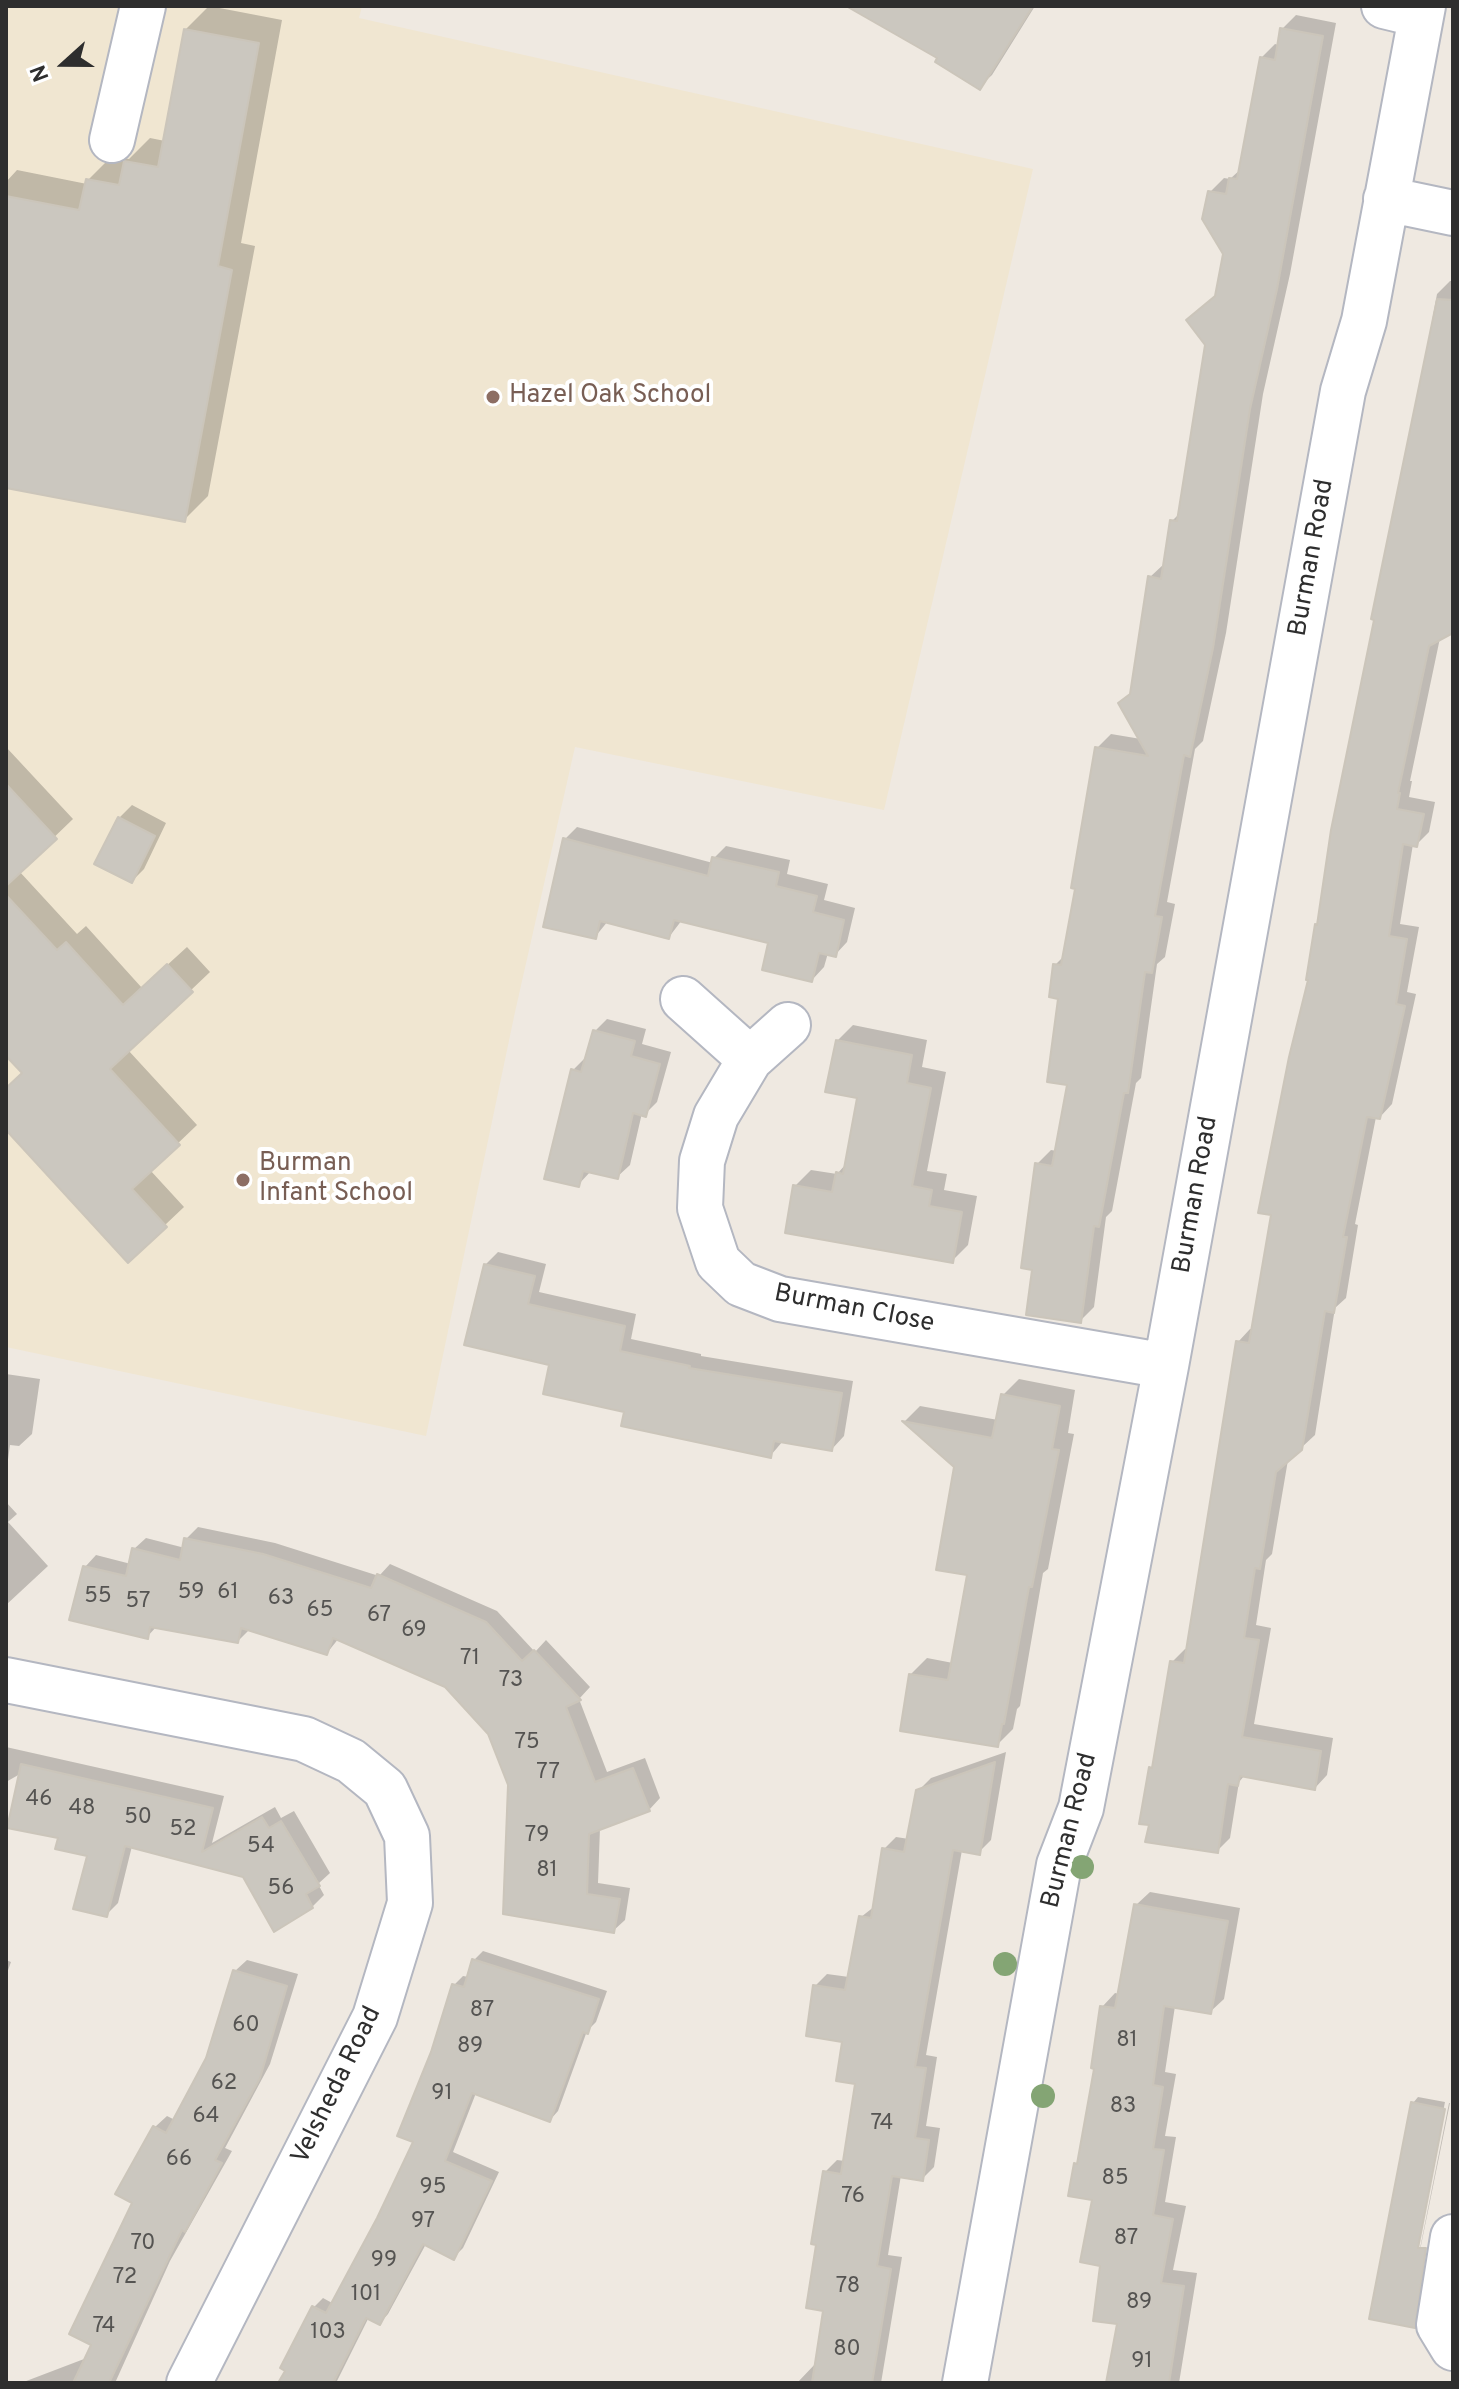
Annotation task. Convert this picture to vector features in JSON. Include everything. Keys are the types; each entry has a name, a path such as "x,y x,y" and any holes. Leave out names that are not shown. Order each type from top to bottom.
{"street":[{"path":"112,140 143,6"},
{"name":"Burman Road","path":"965,2383 1059,1865 1081,1808 1166,1366 1343,391 1364,321 1386,199 1409,9"},
{"path":"1386,199 1453,213"},
{"path":"683,999 750,1059"},
{"name":"Burman Close","path":"788,1025 750,1059 716,1116 702,1161 700,1208 718,1262 741,1284 780,1299 1166,1366"},
{"name":"Velsheda Road","path":"6,1680 304,1739 351,1761 385,1789 407,1836 410,1903 375,2017 189,2383"},
{"path":"1453,2237 1439,2325 1453,2348"}],"shaded area":[{"name":"Hazel Oak School","path":"6,6 362,6 359,18 1033,169 884,810 575,747 515,1012 426,1436 6,1347"}],"building":[{"path":"846,6 1033,6 980,90 935,62 937,58"},
{"path":"1280,28 1323,36 1277,289 1250,409 1213,648 1190,757 1184,755 1155,916 1162,917 1152,973 1145,972 1128,1093 1124,1093 1099,1227 1094,1226 1081,1323 1026,1315 1032,1270 1021,1268 1035,1163 1052,1166 1067,1085 1047,1082 1058,999 1049,997 1053,964 1061,965 1095,747 1148,756 1118,703 1130,694 1148,576 1161,579 1170,520 1177,521 1205,345 1186,320 1215,296 1223,254 1202,219 1208,191 1226,194 1229,178 1237,179 1260,57 1275,60"},
{"path":"184,29 259,43 218,266 232,270 185,522 6,488 6,196 79,210 86,179 119,185 124,161 158,167"},
{"path":"1437,299 1453,300 1453,633 1429,646 1398,793 1397,809 1424,814 1417,847 1403,844 1389,936 1407,939 1396,1004 1405,1006 1380,1119 1367,1117 1343,1237 1347,1237 1334,1313 1325,1311 1302,1450 1276,1472 1260,1569 1255,1568 1244,1638 1259,1640 1242,1737 1321,1751 1315,1790 1240,1776 1238,1786 1228,1784 1218,1853 1145,1842 1149,1825 1139,1824 1149,1767 1152,1768 1170,1661 1184,1663 1236,1341 1249,1343 1271,1215 1258,1213 1289,1057 1308,980 1331,830"},
{"path":"6,784 57,839 6,886"},
{"path":"118,817 155,836 132,883 94,864"},
{"path":"563,838 708,876 712,857 779,872 776,886 817,896 813,912 844,920 836,957 819,953 812,982 762,970 768,943 674,920 669,939 600,921 596,939 543,927"},
{"path":"6,895 57,950 66,942 123,1005 167,964 193,992 110,1069 180,1145 132,1189 167,1227 128,1263 6,1130 6,1088 22,1073 6,1056"},
{"path":"593,1030 635,1041 631,1056 660,1064 646,1117 633,1113 618,1179 583,1171 579,1187 544,1179 571,1069 581,1072"},
{"path":"836,1040 912,1055 907,1083 931,1088 912,1186 932,1190 929,1206 962,1212 953,1263 785,1233 793,1185 832,1192 836,1172 843,1174 857,1098 825,1092"},
{"path":"484,1264 535,1276 528,1304 625,1326 620,1351 689,1368 842,1393 832,1451 774,1441 771,1458 621,1426 624,1412 543,1394 549,1365 464,1345"},
{"path":"1001,1394 1060,1406 1052,1449 1059,1450 998,1747 900,1731 909,1674 948,1680 967,1575 936,1570 954,1467 902,1421 992,1438"},
{"path":"184,1538 263,1554 371,1588 377,1574 486,1622 522,1661 534,1650 581,1700 566,1707 595,1782 633,1768 650,1811 589,1834 587,1894 620,1899 614,1933 503,1914 508,1785 488,1734 445,1687 333,1638 327,1655 241,1628 238,1643 150,1627 148,1639 69,1620 83,1566 126,1576 132,1548 180,1560"},
{"path":"995,1762 980,1855 953,1850 915,2067 926,2068 915,2138 929,2140 923,2181 892,2176 877,2266 891,2269 872,2383 812,2383 823,2311 806,2308 816,2245 811,2244 823,2171 841,2174 855,2084 836,2081 842,2042 806,2036 813,1985 845,1990 859,1916 871,1918 882,1848 904,1852 916,1790"},
{"path":"21,1764 213,1808 202,1852 262,1817 269,1828 281,1821 320,1886 306,1894 313,1908 274,1932 243,1877 125,1846 107,1917 73,1909 87,1856 55,1849 58,1838 7,1828"},
{"path":"1134,1904 1228,1921 1211,2014 1164,2006 1153,2085 1163,2087 1153,2149 1164,2150 1153,2215 1173,2219 1161,2283 1184,2286 1169,2383 1106,2383 1117,2324 1093,2321 1100,2266 1080,2262 1092,2200 1068,2196 1094,2069 1091,2068 1100,2006 1115,2008"},
{"path":"472,1959 599,1999 588,2034 583,2032 550,2122 472,2093 445,2161 492,2181 454,2260 423,2244 380,2325 366,2318 333,2383 278,2383 285,2371 280,2368 312,2306 326,2313 413,2142 397,2136 431,2052 452,1984 464,1987"},
{"path":"233,1970 287,1986 260,2078 215,2160 222,2163 185,2232 182,2230 109,2383 73,2383 91,2345 69,2334 132,2203 115,2194 153,2126 166,2133 206,2058"},
{"path":"1411,2102 1445,2109 1418,2248 1426,2248 1415,2328 1369,2319"}],"place":[{"name":"Hazel Oak School","path":"493,397"},
{"name":"Burman Infant School","path":"243,1180"}]}
